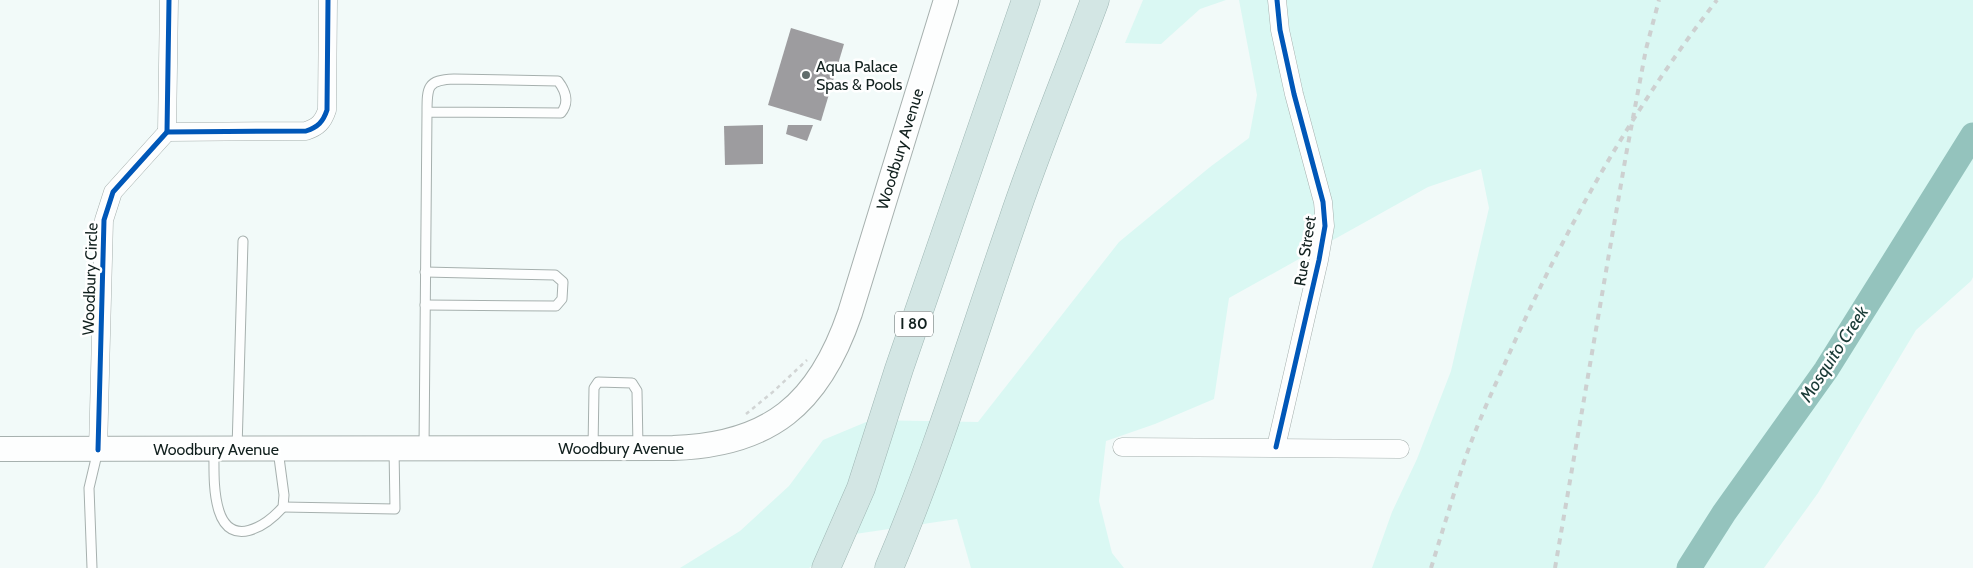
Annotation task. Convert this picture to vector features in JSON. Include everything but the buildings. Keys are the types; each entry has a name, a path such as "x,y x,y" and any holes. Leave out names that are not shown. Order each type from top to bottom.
{"highway":[{"path":"998,77 1018,0"},
{"name":"I 80","path":"826,568 861,488 899,369 1026,0"},
{"path":"889,568 918,496 979,323 1012,222 1096,0"},
{"path":"1012,222 1110,0"}],"main road":[{"name":"Woodbury Avenue","path":"0,449 638,448 693,447 721,444 742,438 778,419 804,396 823,374 838,348 946,0"}],"street":[{"path":"169,0 167,132 306,132 315,128 323,120 327,110 328,0"},
{"name":"Rue Street","path":"1276,448 1325,226 1324,202 1294,94 1280,30 1277,0"},
{"name":"Woodbury Circle","path":"98,450 104,220 113,192 167,132"},
{"path":"1122,447 1400,449"}],"lane":[{"path":"424,448 427,90 433,83 442,80 558,80 565,90 565,108 561,113 427,112"},
{"path":"237,449 243,241"},
{"path":"425,272 555,275 563,282 562,299 556,306 425,305"},
{"path":"593,448 594,388 598,382 632,384 637,391 638,448"},
{"path":"283,507 395,509 394,448"},
{"path":"214,449 219,510 229,526 238,531 251,531 269,520 283,507 284,495 278,449"},
{"path":"92,568 89,488 98,450"}],"path":[{"path":"745,415 794,374 810,356"}],"green space":[{"path":"1143,0 1226,0 1200,9 1161,44 1125,43"},
{"path":"1239,0 1973,0 1973,277 1971,281 1916,330 1818,493 1764,568 1372,568 1392,512 1417,459 1451,371 1489,208 1481,169 1428,187 1229,298 1214,399 1155,424 1106,441 1099,501 1112,553 1124,568 971,568 957,519 855,534 809,568 680,568 740,531 789,486 823,440 871,420 978,422 1119,242 1210,167 1249,138 1257,95"}],"waterway":[{"name":"Mosquito Creek","path":"1689,568 1724,513 1826,370 1973,135"}],"railway":[{"path":"1555,568 1626,155 1646,49 1659,0"},
{"path":"1431,568 1461,471 1478,425 1554,259 1629,126 1686,41 1717,0"}],"cycle path":[{"path":"169,0 167,132 306,131 317,126 324,118 327,110 328,0"},
{"path":"1276,447 1319,260 1325,226 1323,202 1294,94 1280,30 1277,0"},
{"path":"98,450 104,220 113,192 167,132"}],"place":[{"name":"Aqua Palace Spas & Pools","path":"806,75"}]}
